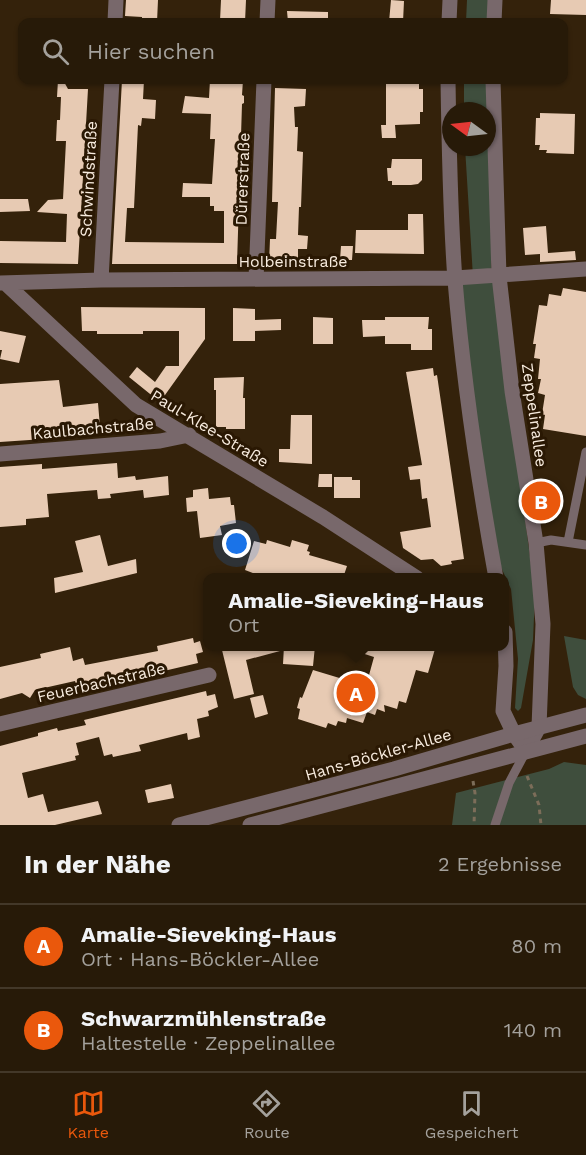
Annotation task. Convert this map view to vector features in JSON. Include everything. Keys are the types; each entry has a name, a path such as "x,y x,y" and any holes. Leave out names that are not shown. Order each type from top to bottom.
{"street":[{"path":"115,18 116,0"},
{"path":"267,18 268,0"},
{"path":"449,18 450,0"},
{"path":"494,18 495,0"},
{"name":"Schwindstraße","path":"101,280 112,84"},
{"name":"Dürerstraße","path":"256,279 264,84"},
{"path":"448,84 449,171 455,278 474,440 495,573"},
{"name":"Zeppelinallee","path":"493,84 499,276 512,391 536,543 543,624 539,727 523,757"},
{"name":"Holbeinstraße","path":"3,283 101,280 455,278 586,269"},
{"name":"Paul-Klee-Straße","path":"3,283 136,405 323,517 409,573"},
{"name":"Kaulbachstraße","path":"0,454 160,441 189,435"},
{"path":"505,651 503,711 523,757"},
{"name":"Feuerbachstraße","path":"0,724 209,675"},
{"name":"Hans-Böckler-Allee","path":"179,825 223,820 586,715"},
{"name":"Hans-Böckler-Allee","path":"250,825 425,777 523,757 586,736"}],"lane":[{"path":"568,542 586,452"},
{"path":"536,543 551,540 586,545"},
{"name":"Zeppelinallee","path":"495,825 523,757"}],"path":[{"path":"523,757 539,805 541,825"},
{"path":"470,768 475,793 474,825"}],"green space":[{"path":"467,0 496,0 494,18 466,18"},
{"path":"464,84 492,84 492,102 464,102"},
{"path":"466,156 493,156 491,266 535,594 533,640 521,708 518,711 515,708 518,659 509,573 504,573 494,552 456,278 473,277"},
{"path":"564,636 586,640 586,699 578,695 573,687"},
{"path":"564,762 586,765 586,825 452,825 456,793 549,769"}],"building":[{"path":"126,0 158,0 157,18 125,16"},
{"path":"221,0 246,0 245,18 220,18"},
{"path":"391,0 404,1 403,18 389,18"},
{"path":"551,0 586,0 586,15 550,14"},
{"path":"287,11 328,12 328,18 288,18"},
{"path":"58,84 65,84 68,89 88,89 78,264 0,263 0,241 66,242 67,214 37,212 48,200 63,199 66,141 56,141 61,97 57,97"},
{"path":"122,84 144,84 143,99 156,100 155,119 142,118 141,126 138,125 134,208 127,208 125,242 224,243 224,211 214,211 214,206 210,206 210,197 182,197 183,183 212,184 215,139 210,139 211,114 182,113 185,96 209,98 210,84 243,84 244,103 242,104 237,264 112,264"},
{"path":"386,84 419,84 419,89 423,89 423,112 420,112 420,124 395,125 396,138 382,138 381,125 386,125"},
{"path":"275,88 306,89 305,106 294,107 295,127 298,127 297,151 303,152 298,235 308,236 307,249 298,249 298,264 269,264 270,239 276,239 278,202 272,202"},
{"path":"540,113 575,114 574,154 546,153 547,150 539,150 540,145 535,145 536,118 540,118"},
{"path":"392,159 422,159 422,180 418,184 392,185 392,181 388,181 387,168 391,168"},
{"path":"0,199 28,199 30,211 0,212"},
{"path":"408,214 423,214 424,254 355,253 356,230 408,230"},
{"path":"546,226 548,253 575,251 576,260 540,262 540,254 525,255 523,228"},
{"path":"341,246 353,246 352,260 340,260"},
{"path":"563,288 586,292 586,436 543,429 545,415 542,414 545,395 538,393 541,379 538,379 540,359 534,358 536,344 533,344 539,305 547,306 549,294 561,296"},
{"path":"81,307 205,308 205,339 160,402 129,377 137,367 155,382 166,366 179,366 179,331 97,334 97,331 82,331"},
{"path":"233,308 255,309 255,320 281,319 281,330 255,331 255,341 233,341"},
{"path":"313,317 333,318 333,344 313,344"},
{"path":"385,317 429,317 428,329 432,329 432,350 411,350 411,344 385,344 385,336 363,337 362,320 385,320"},
{"path":"0,331 26,336 19,363 0,359 2,350 0,350"},
{"path":"433,368 434,376 437,375 464,559 451,561 452,564 441,566 433,559 421,560 403,548 400,532 431,527 427,498 422,499 420,479 410,480 408,467 422,465 406,372"},
{"path":"244,377 245,429 216,427 214,378"},
{"path":"59,380 63,407 98,403 100,427 58,430 59,438 0,442 0,384"},
{"path":"291,415 312,415 312,464 279,462 279,449 290,449"},
{"path":"117,463 118,478 135,476 136,480 168,476 169,495 144,498 143,490 110,494 111,498 98,499 97,490 47,494 49,517 26,519 26,525 0,527 0,467 42,464 42,469"},
{"path":"319,474 332,474 332,487 318,487"},
{"path":"334,477 352,477 352,480 360,480 360,498 334,498"},
{"path":"208,488 209,499 230,497 231,505 234,505 236,523 220,526 222,535 200,538 197,511 187,512 186,498 193,497 193,490"},
{"path":"100,535 108,566 136,559 137,573 55,593 54,578 83,572 75,541"},
{"path":"267,540 290,547 292,540 309,545 307,551 310,552 309,555 347,566 345,573 253,573 245,570 254,541 266,544"},
{"path":"193,638 194,643 200,641 203,652 196,654 198,663 78,691 75,681 35,690 30,698 22,693 0,699 0,667 41,658 40,654 70,647 73,661 83,658 85,665 158,651 157,646"},
{"path":"222,651 280,651 246,660 254,694 234,699"},
{"path":"284,651 314,651 313,666 283,664"},
{"path":"355,651 434,651 428,673 416,670 406,703 399,701 397,709 384,705 385,712 377,709 375,715 367,712 363,723 347,718 346,723 338,721 336,726 328,723 326,728 298,719 300,709 297,708 300,697 302,698 313,670 366,686 374,657"},
{"path":"206,691 207,696 215,694 218,707 208,711 209,716 197,719 200,737 188,740 187,733 139,745 141,751 113,757 112,754 104,756 99,737 76,743 79,755 75,756 76,760 22,773 28,798 43,794 48,812 98,801 102,814 55,825 0,825 0,746 38,736 38,733 57,728 58,731 86,725 84,720"},
{"path":"263,695 268,714 255,718 250,698"},
{"path":"171,784 174,798 148,803 145,790"}],"place":[{"name":"Schwarzmühlenstraße","path":"541,501"},
{"name":"Amalie-Sieveking-Haus","path":"356,693"}]}
